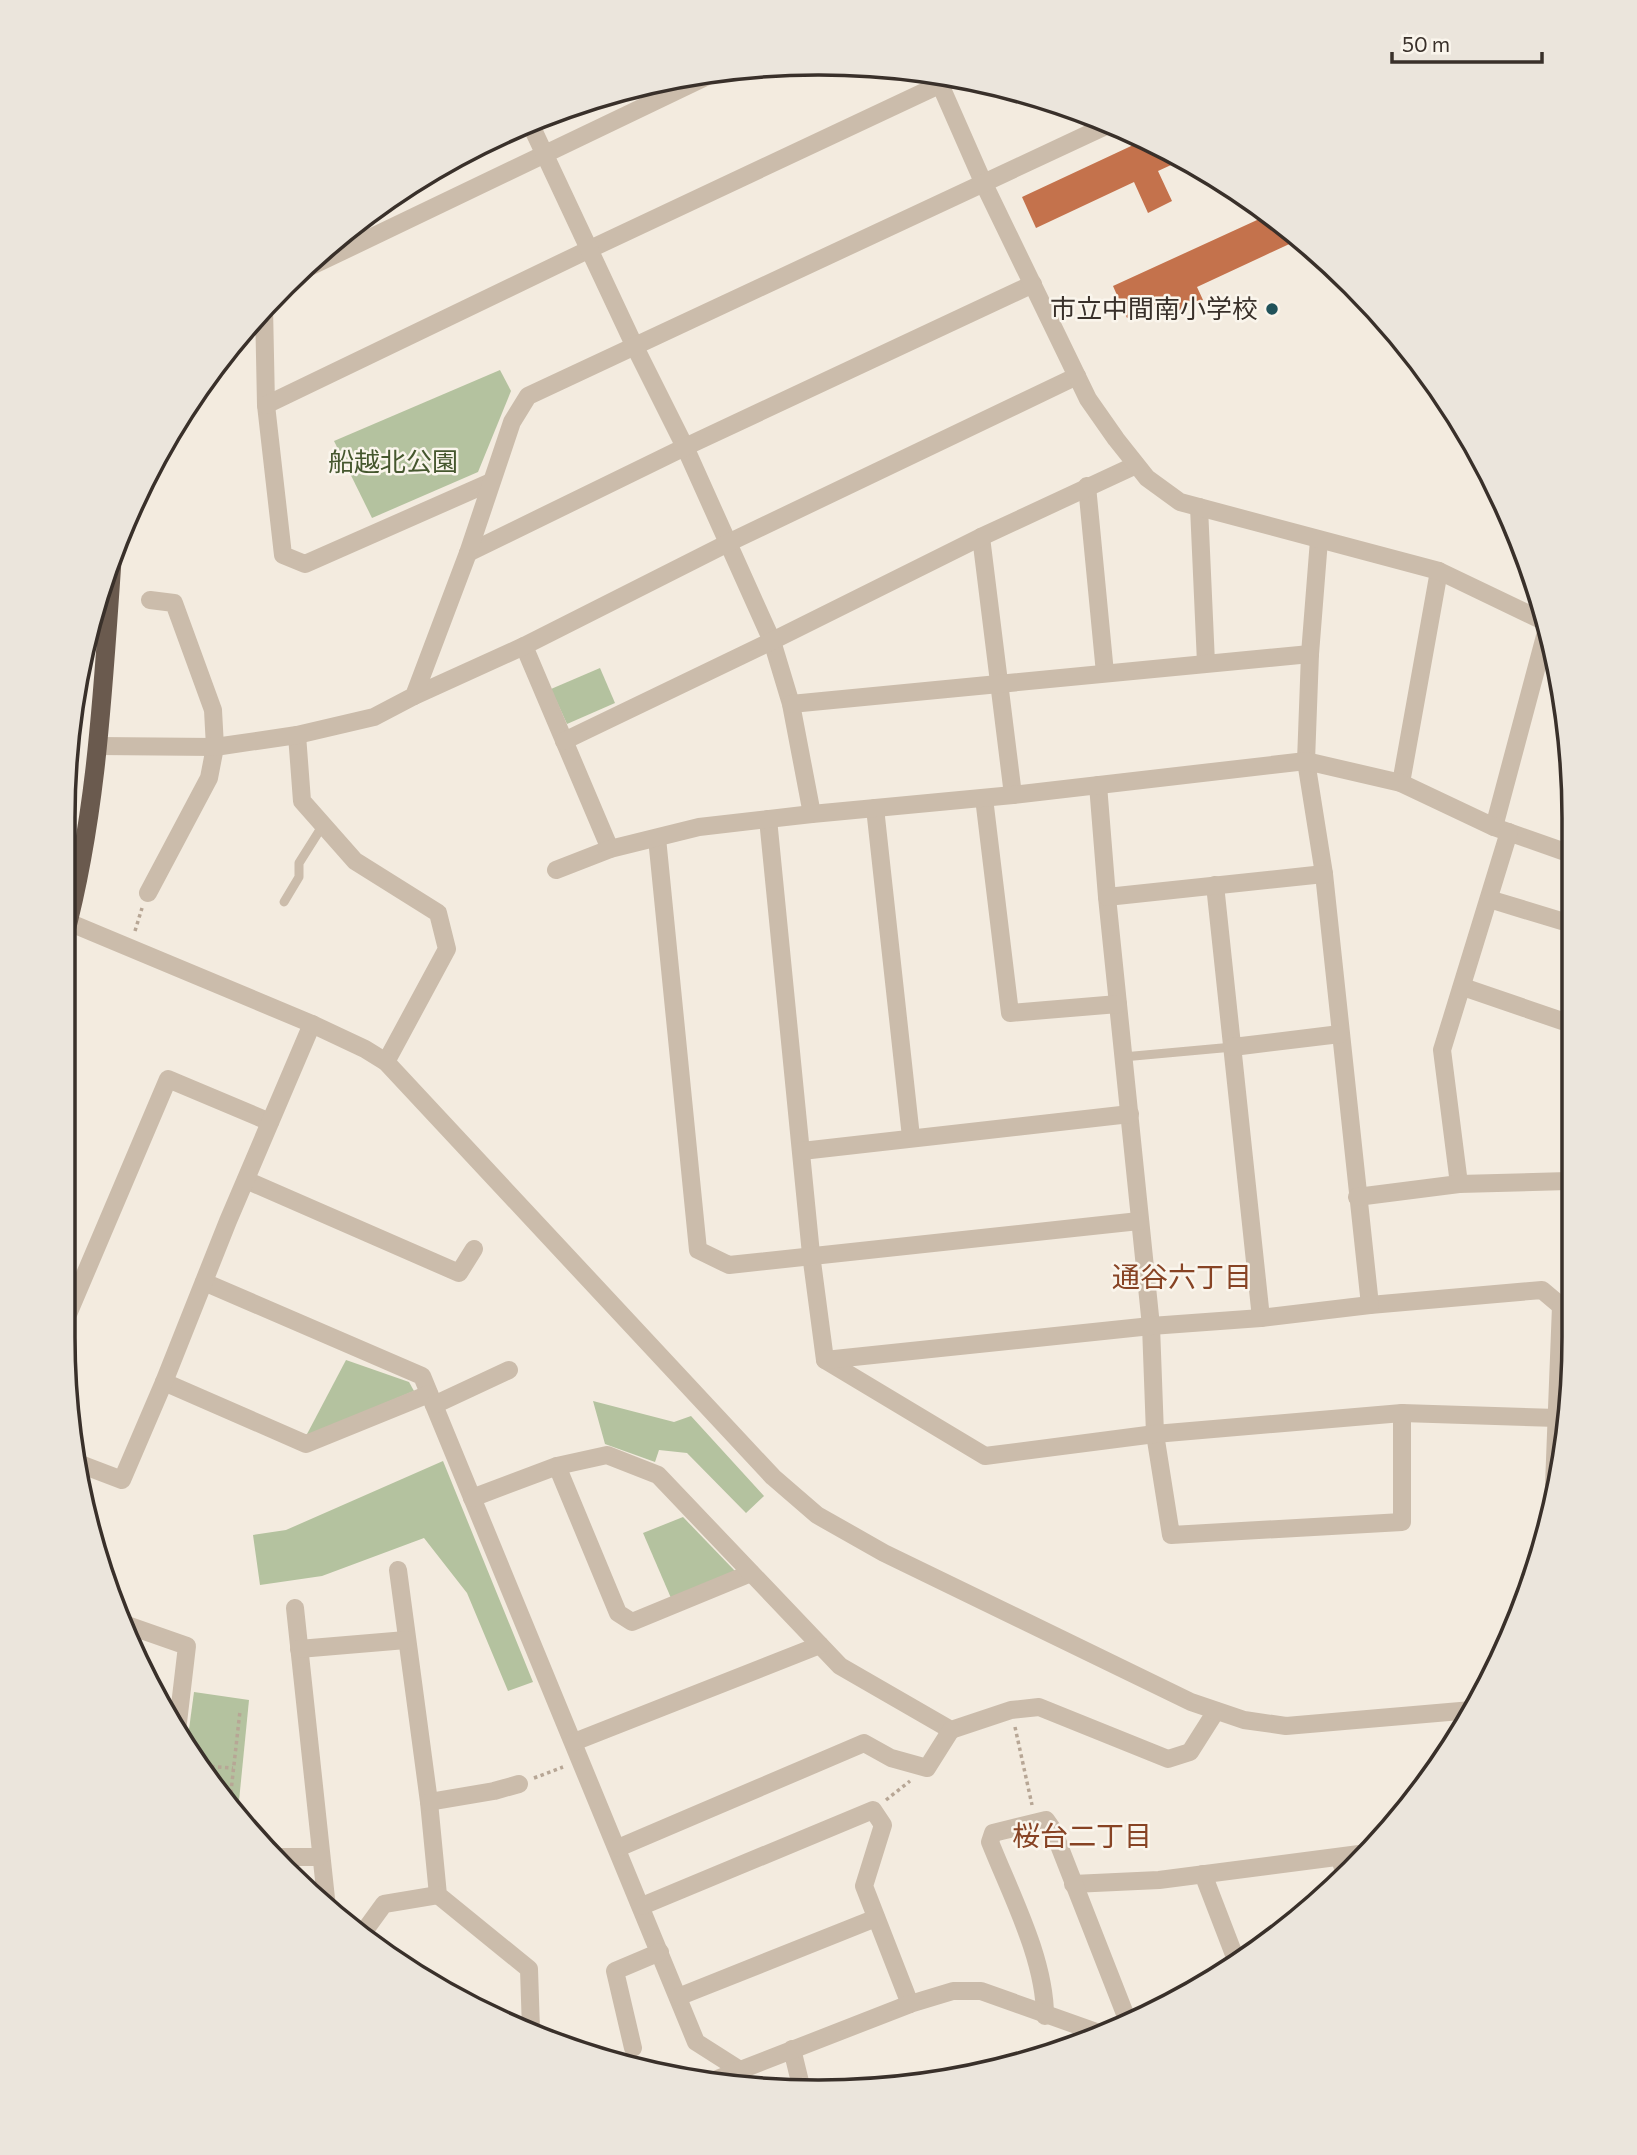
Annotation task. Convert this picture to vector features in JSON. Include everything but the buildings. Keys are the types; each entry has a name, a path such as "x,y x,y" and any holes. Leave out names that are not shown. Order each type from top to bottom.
{"highway":[{"path":"75,891 99,746 109,599"}],"street":[{"path":"267,405 931,84"},
{"path":"947,87 983,182 1088,399 1147,478 1180,502 1439,572 1533,616"},
{"path":"333,256 682,88"},
{"path":"414,696 468,553 512,422 528,396 1097,130"},
{"path":"534,132 685,447 772,641 791,704 812,814"},
{"path":"468,553 685,447 1033,284"},
{"path":"264,323 267,405 283,555 305,564 491,482"},
{"path":"99,746 215,747 297,735 374,717 524,646 728,542 1077,376"},
{"path":"564,741 981,537 1136,465"},
{"path":"1087,486 1105,673"},
{"path":"1199,507 1206,663"},
{"path":"981,537 1013,795"},
{"path":"1320,540 1310,654 1306,761 1324,874 1370,1305"},
{"path":"1401,783 1439,572"},
{"path":"148,893 209,778 215,747 213,710 174,603 150,600"},
{"path":"524,646 610,849"},
{"path":"1459,1184 1443,1050 1489,898 1501,829 1542,650"},
{"path":"791,704 1310,654"},
{"path":"297,735 302,801 355,861 438,913 447,949 386,1062"},
{"path":"556,870 610,849 699,827 1013,795 1306,761 1401,783 1501,829 1562,851"},
{"path":"1098,785 1151,1326 1155,1434 1171,1535 1402,1522 1402,1413"},
{"path":"984,798 1010,1013 1118,1004"},
{"path":"875,808 911,1137"},
{"path":"768,819 811,1254 825,1360"},
{"path":"657,838 698,1250 729,1265 811,1254 1139,1221"},
{"path":"1107,897 1324,874"},
{"path":"1215,886 1261,1318"},
{"path":"1489,898 1562,921"},
{"path":"75,932 130,947 312,1024 386,1062 773,1477 817,1514 897,1559 1191,1702 1244,1720 1286,1726 1460,1711"},
{"path":"1463,987 1562,1021"},
{"path":"87,1467 122,1480 312,1024"},
{"path":"1233,1047 1340,1034"},
{"path":"75,1298 168,1079 270,1122"},
{"path":"802,1151 1130,1114"},
{"path":"246,1180 459,1273 474,1249"},
{"path":"1357,1197 1459,1184 1562,1181"},
{"path":"204,1282 422,1376 696,2042 740,2070"},
{"path":"825,1360 1151,1326 1261,1318 1370,1305 1542,1290 1562,1305"},
{"path":"1558,1409 1562,1344"},
{"path":"825,1360 985,1456 1155,1434 1402,1413 1557,1418"},
{"path":"164,1382 306,1444 509,1370"},
{"path":"472,1498 557,1466 607,1455 658,1475 840,1666 951,1730"},
{"path":"557,1466 618,1613 632,1622 751,1573"},
{"path":"398,1570 429,1802 438,1895 529,1969 531,2022"},
{"path":"295,1608 325,1892"},
{"path":"135,1628 187,1646 179,1714"},
{"path":"299,1649 406,1640"},
{"path":"574,1742 820,1645"},
{"path":"618,1848 864,1743 891,1758 927,1768 951,1730 1011,1710 1039,1707 1168,1759 1190,1752 1216,1711"},
{"path":"429,1802 519,1784"},
{"path":"642,1906 873,1810 883,1825 864,1886 910,2004"},
{"path":"1045,2016 1045,1999 1031,1946 990,1842 993,1833 1046,1820 1053,1830 1125,2013"},
{"path":"1073,1884 1159,1881 1350,1855"},
{"path":"288,1857 320,1857"},
{"path":"1339,1857 1342,1864"},
{"path":"1203,1874 1233,1952"},
{"path":"367,1927 384,1904 438,1895"},
{"path":"678,1997 876,1918"},
{"path":"633,2048 615,1971 660,1952"},
{"path":"730,2074 910,2004 953,1991 981,1991 1087,2029"},
{"path":"792,2049 799,2079"}],"lane":[{"path":"284,902 299,877 299,863 323,825"},
{"path":"1123,1056 1233,1047"}],"path":[{"path":"130,947 148,893"},
{"path":"1011,1710 1035,1821"},
{"path":"231,1792 240,1711"},
{"path":"519,1784 581,1760"},
{"path":"213,1767 234,1768"},
{"path":"873,1810 927,1768"}],"green space":[{"name":"船越北公園","path":"500,370 511,391 478,472 372,518 334,441"},
{"path":"600,668 615,703 567,724 551,689"},
{"path":"346,1360 409,1382 414,1391 306,1436"},
{"path":"593,1401 674,1422 691,1416 764,1496 746,1513 687,1453 659,1450 655,1462 605,1444"},
{"path":"443,1461 533,1682 508,1691 467,1593 424,1538 322,1576 260,1585 253,1535 286,1530"},
{"path":"683,1517 735,1571 671,1598 643,1533"},
{"path":"194,1692 249,1700 239,1801 229,1789 189,1730"}],"place":[{"name":"市立中間南小学校","path":"1272,309"}],"district":[{"name":"通谷六丁目","path":"1182,1277"},
{"name":"桜台二丁目","path":"1082,1836"}]}
